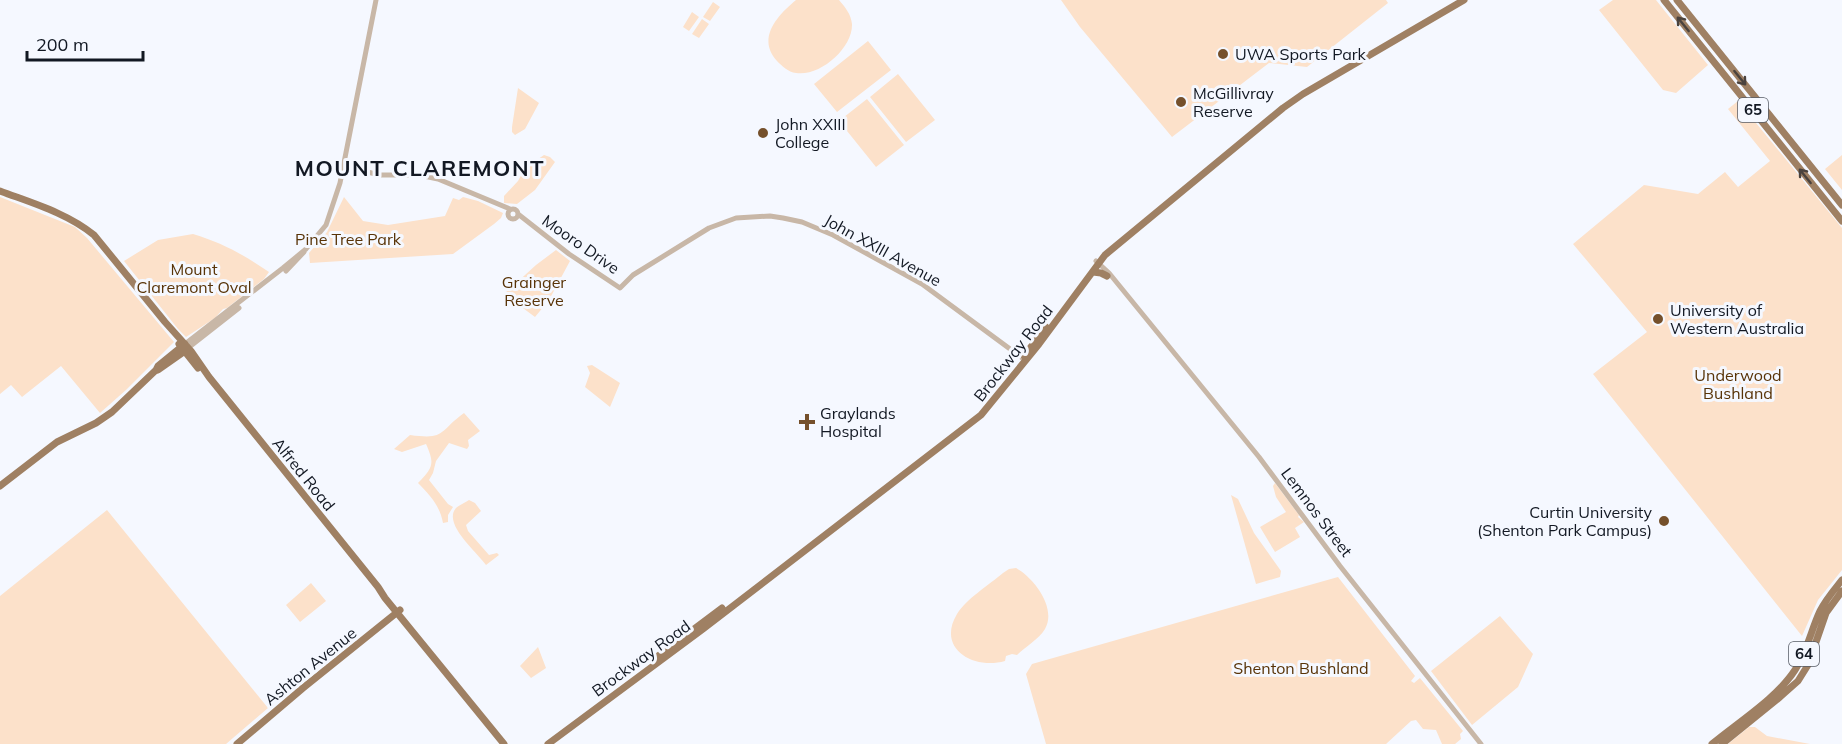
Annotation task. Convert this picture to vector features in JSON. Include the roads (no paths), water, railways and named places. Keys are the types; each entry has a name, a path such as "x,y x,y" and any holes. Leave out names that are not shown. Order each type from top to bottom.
{"main road":[{"name":"Brockway Road","path":"548,744 981,415 1109,247 1291,97 1457,0"},
{"name":"Brockway Road","path":"1096,265 1107,253 1294,99 1464,0"},
{"name":"65","path":"1664,0 1842,221"},
{"name":"65","path":"1677,0 1842,205"},
{"name":"Alfred Road","path":"0,193 30,201 82,225 94,235 165,322 197,367 209,377 378,587 388,595 398,611 506,744"},
{"path":"1096,265 1101,273 1107,276"},
{"path":"0,486 52,446 112,412 156,370 161,369 185,348"},
{"name":"Brockway Road","path":"542,744 974,417 1024,359"},
{"name":"64","path":"1722,744 1780,697 1794,678 1821,610 1842,580"},
{"name":"64","path":"1712,744 1808,665 1826,613 1842,591"},
{"name":"Ashton Avenue","path":"237,744 398,611"}],"street":[{"path":"185,348 294,263 326,225 344,167 376,0"},
{"name":"Mooro Drive","path":"344,167 386,175 429,176 446,181 509,211 509,217 517,217 527,223 620,288"},
{"name":"John XXIII Avenue","path":"620,288 633,275 709,228 736,218 770,216 783,218 802,222 833,235 922,284 1024,359"},
{"name":"Lemnos Street","path":"1096,265 1109,273 1259,457 1340,566 1481,744"},
{"name":"Lemnos Street","path":"1107,276 1128,298"}],"place":[{"name":"UWA Sports Park","path":"1223,54"},
{"name":"McGillivray Reserve","path":"1181,102"},
{"name":"John XXIII College","path":"763,133"},
{"name":"University of Western Australia","path":"1658,319"},
{"name":"Graylands Hospital","path":"807,422"},
{"name":"Curtin University (Shenton Park Campus)","path":"1664,521"}],"district":[{"name":"MOUNT CLAREMONT","path":"420,168"}],"park label":[{"name":"Pine Tree Park","path":"348,239"},
{"name":"Mount Claremont Oval","path":"194,278"},
{"name":"Grainger Reserve","path":"534,291"},
{"name":"Underwood Bushland","path":"1738,384"},
{"name":"Shenton Bushland","path":"1301,668"}]}
